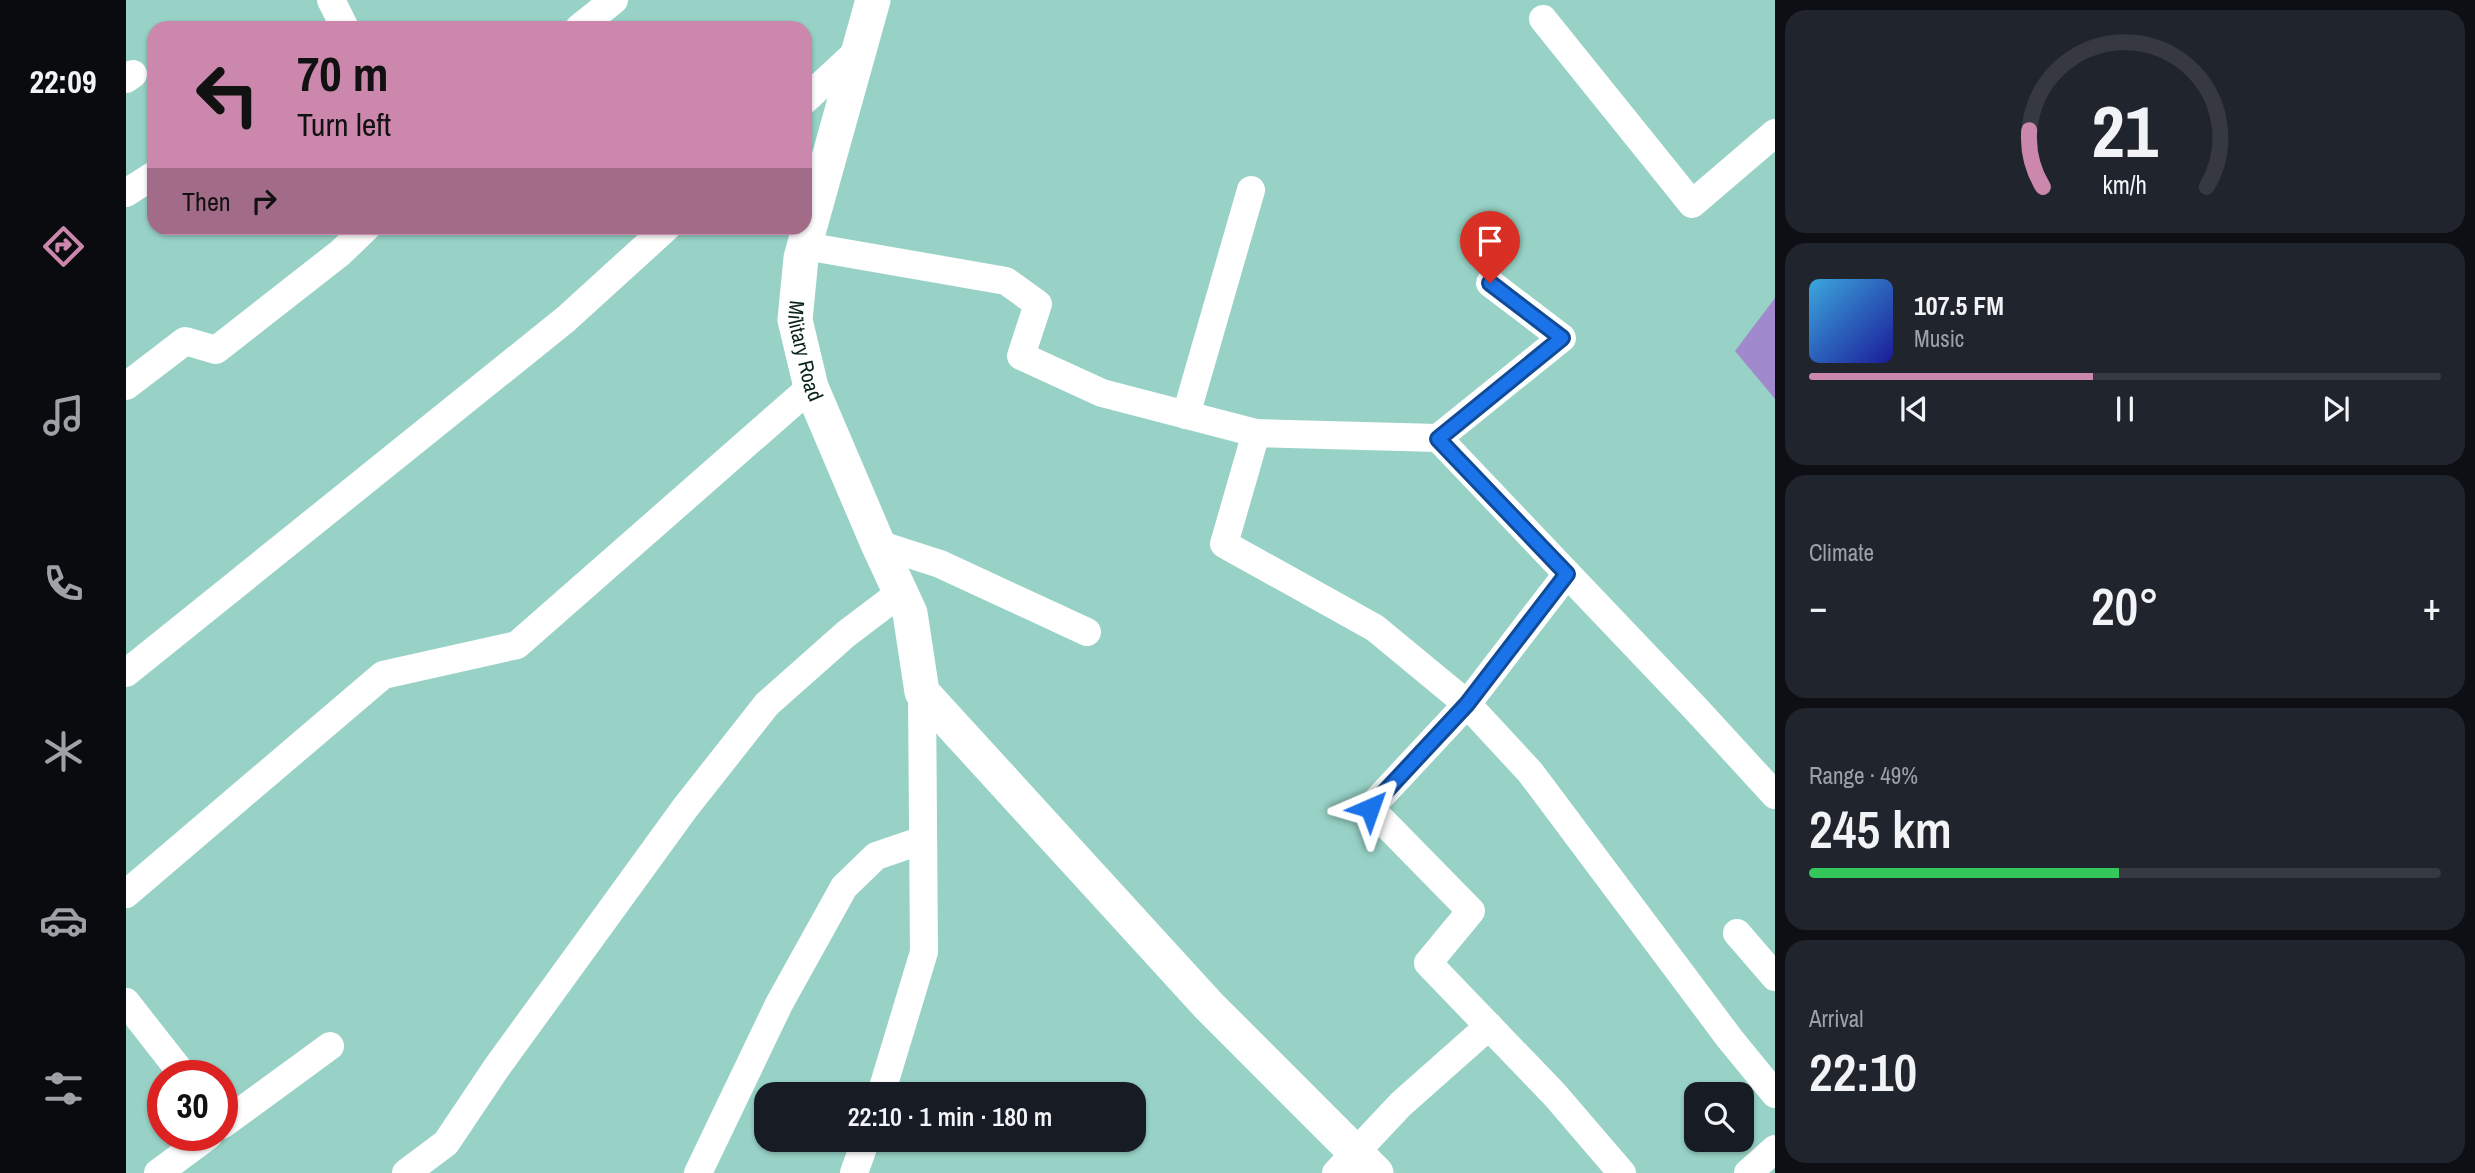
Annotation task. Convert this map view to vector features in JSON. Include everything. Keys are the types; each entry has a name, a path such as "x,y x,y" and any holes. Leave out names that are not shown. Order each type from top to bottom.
{"street":[{"path":"331,0 342,21"},
{"path":"588,21 614,0"},
{"name":"Military Road","path":"812,221 873,0"},
{"path":"1543,19 1692,204 1775,133"},
{"path":"812,94 859,50"},
{"path":"126,193 147,180"},
{"path":"1186,415 1251,190"},
{"path":"126,386 185,341 216,350 340,253 359,235"},
{"path":"126,673 566,319 658,235"},
{"name":"Military Road","path":"808,235 795,320 811,387 910,613 922,692"},
{"path":"805,246 1006,281 1038,304 1021,356 1102,393 1256,433 1438,439 1562,338 1490,283"},
{"path":"126,894 383,675 517,645 811,387"},
{"path":"1256,433 1224,544 1375,628 1467,704 1530,772 1730,1039 1775,1094"},
{"path":"1438,439 1775,795"},
{"path":"878,544 940,564 1087,632"},
{"path":"1567,574 1467,704 1370,808 1471,911 1428,963 1555,1095 1622,1173"},
{"path":"406,1173 446,1143 497,1067 676,819 767,704 846,634 900,593"},
{"path":"922,692 1356,1166 1401,1104 1489,1026"},
{"path":"885,1082 923,952 922,692"},
{"path":"698,1173 779,1004 844,887 876,856 923,840"},
{"path":"1737,933 1775,977"},
{"path":"126,1002 171,1060"},
{"path":"238,1113 330,1046"},
{"path":"1748,1173 1775,1149"},
{"path":"158,1173 188,1151"},
{"path":"855,1173 862,1152"}],"shaded area":[{"path":"1775,298 1775,399 1735,351"}],"route":[{"path":"1370,808 1467,704 1567,574 1438,439 1562,338 1490,283"}]}
